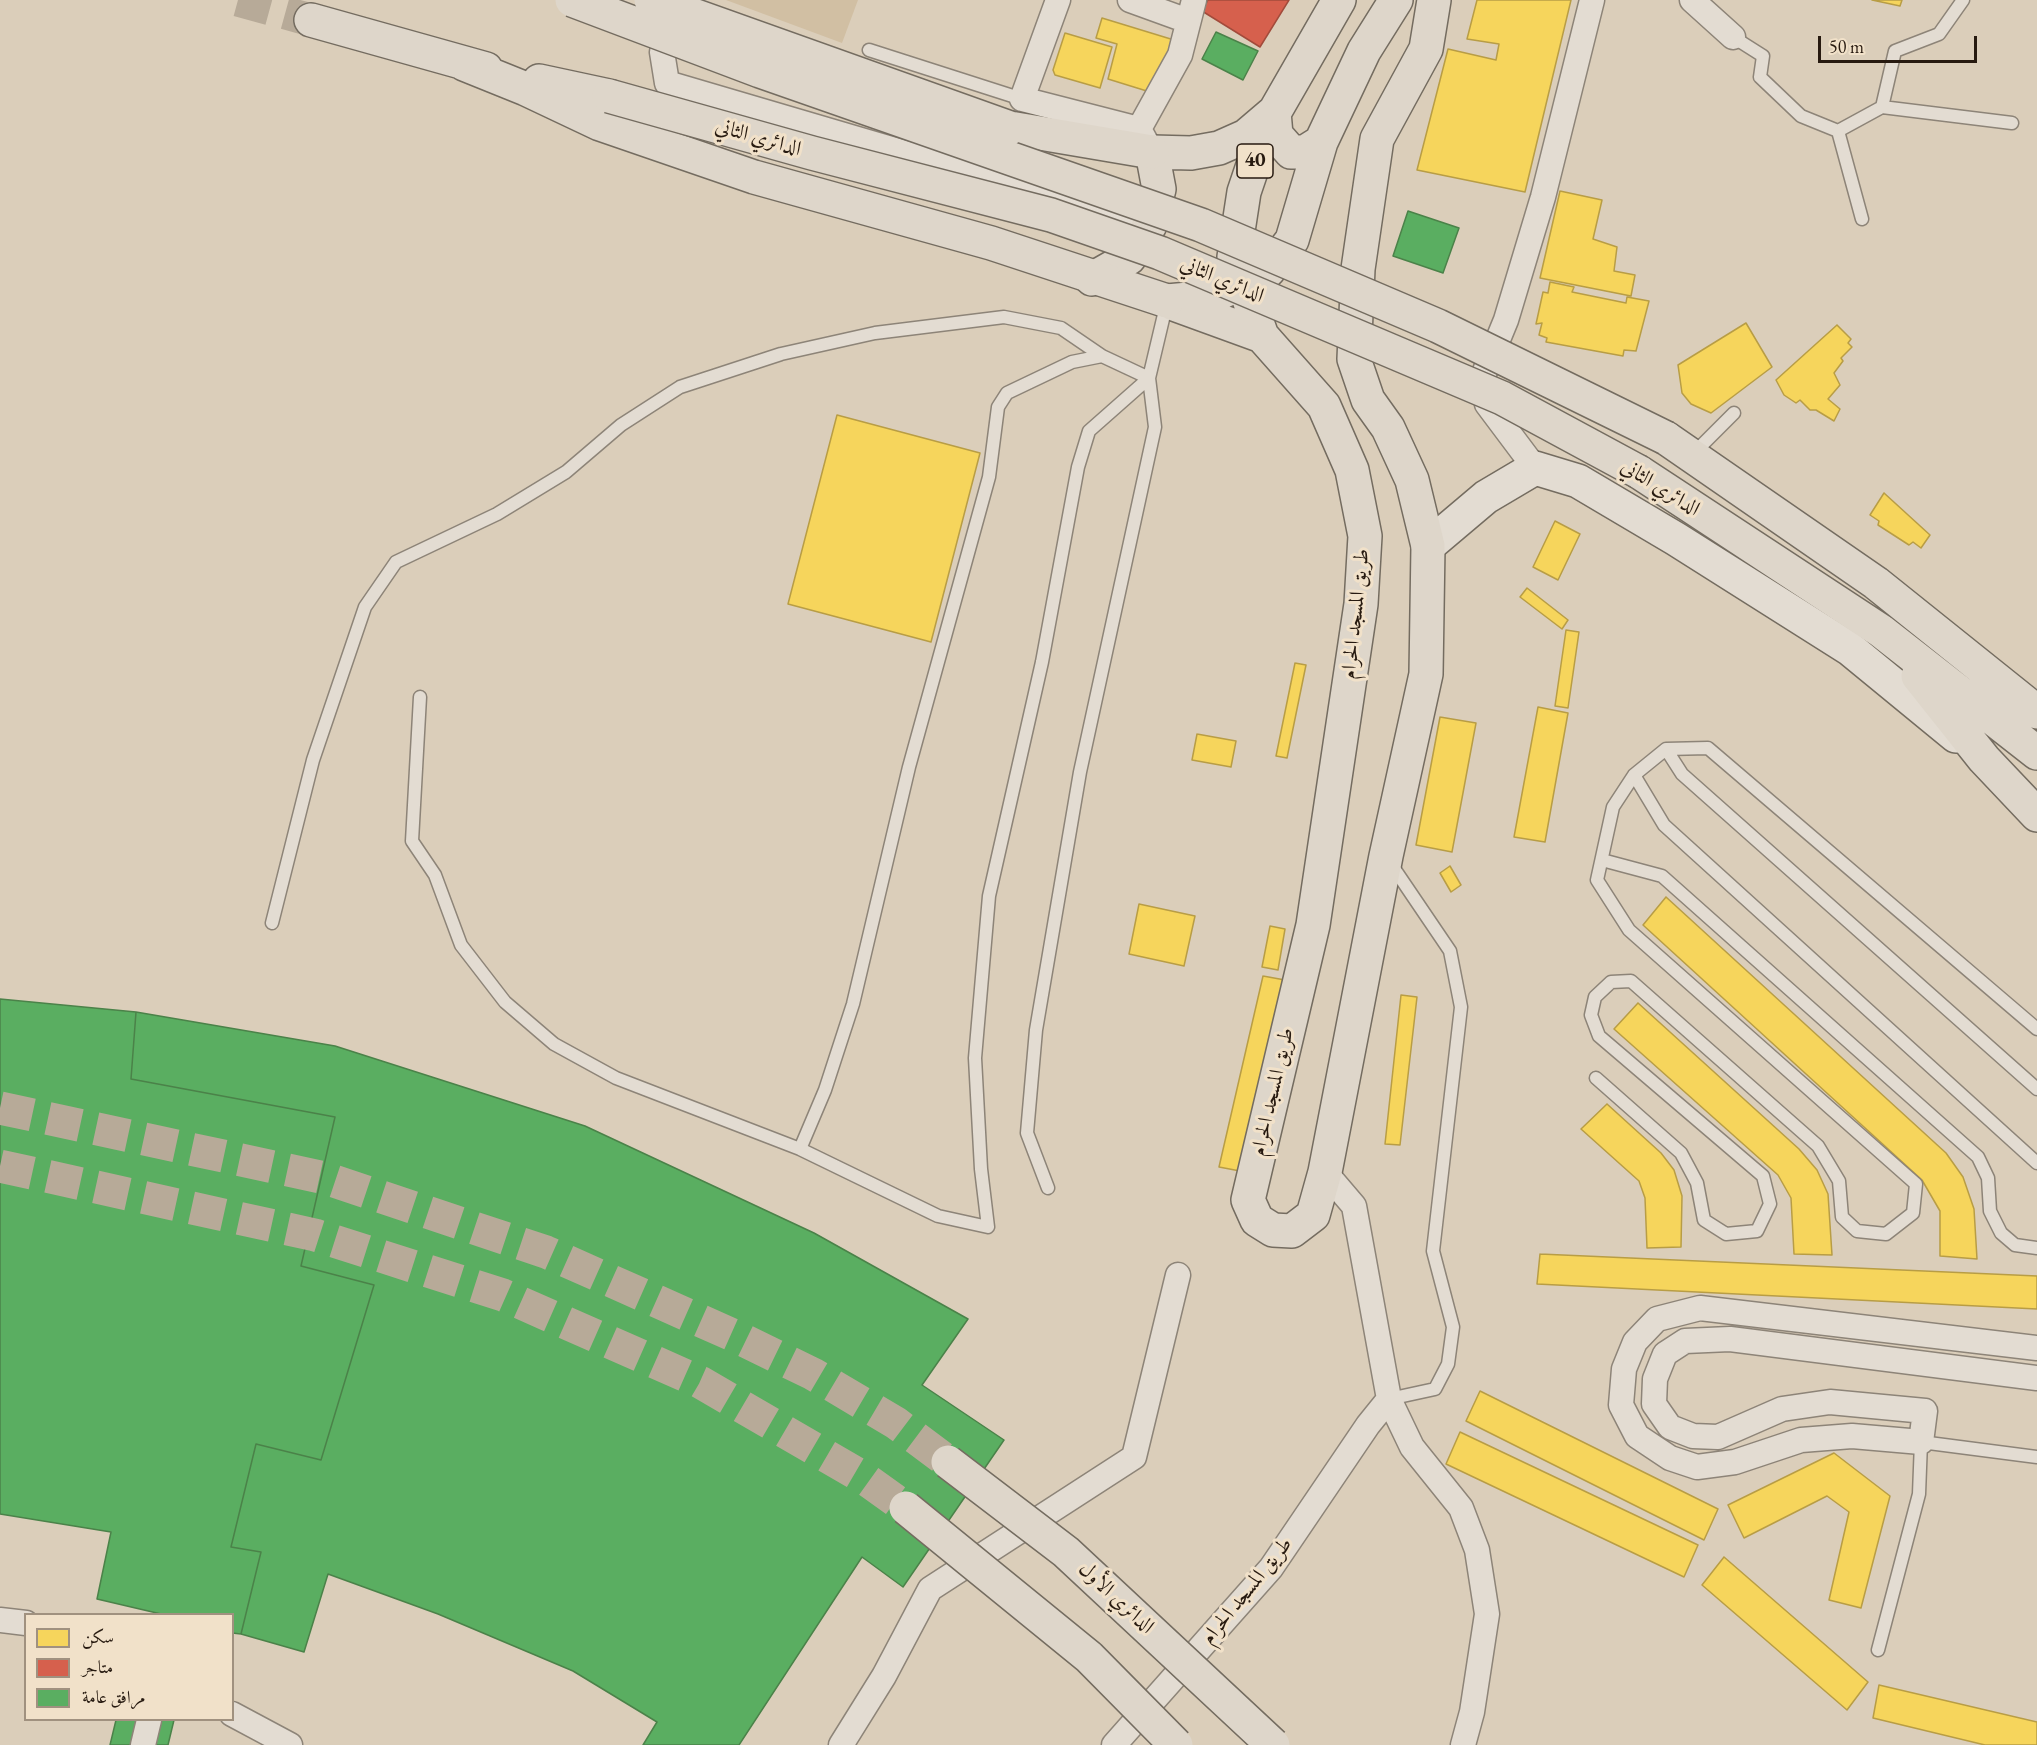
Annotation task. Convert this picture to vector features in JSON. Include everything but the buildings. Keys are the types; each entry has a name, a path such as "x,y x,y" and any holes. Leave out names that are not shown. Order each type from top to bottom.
{"main road":[{"name":"الدائري الثاني","path":"572,0 772,75 1202,225 1438,326 1679,447 1876,583 2037,712"},
{"path":"651,0 1016,114 1191,153 1219,148 1246,136 1275,112"},
{"name":"طريق المسجد الحرام","path":"1325,1172 1313,1215 1292,1231 1273,1230 1257,1220 1248,1200 1312,925 1361,604 1365,536 1352,470 1323,406 1262,336 1234,257 1244,192 1266,127 1339,0"},
{"path":"1167,301 1212,297 1268,271 1292,240 1321,142 1364,51 1396,0"},
{"path":"1325,1172 1386,856 1426,674 1428,546 1412,480 1388,428 1368,400 1354,359 1358,269 1377,140 1426,49 1434,0"},
{"name":"الدائري الثاني","path":"311,20 464,64 604,110 812,153 1051,215 1160,253 1502,398 1639,472 1881,631 2037,753"},
{"path":"604,110 754,177 991,243 1092,279 1167,301 1262,336"},
{"path":"1275,112 1276,135 1291,152 1305,152 1321,142"},
{"path":"1092,279 1129,258 1150,225 1159,189 1145,141"},
{"path":"1876,583 2037,683"},
{"path":"1881,631 1984,759 2037,815"},
{"name":"الدائري الأول","path":"948,1462 1066,1552 1273,1745"},
{"path":"906,1508 1089,1658 1176,1745"}],"street":[{"path":"686,0 662,52 667,83 1150,225"},
{"path":"1016,114 1058,0"},
{"path":"1130,0 1191,11 1180,55 1145,141"},
{"path":"1592,0 1543,197 1506,320 1483,376 1487,404 1534,468 1578,482 1676,539 1850,649 1984,759"},
{"path":"1692,0 1733,38"},
{"path":"1428,546 1486,497 1534,468"},
{"path":"1325,1172 1354,1206 1389,1399 1412,1447 1461,1508 1477,1550 1487,1614 1472,1712 1464,1745"},
{"path":"841,1745 884,1676 930,1589 1134,1457 1178,1275"},
{"path":"2037,1348 1700,1308 1657,1319 1635,1342 1624,1369 1621,1405 1637,1436 1670,1458 1697,1467 1735,1462 1801,1440 1852,1436 1921,1442 1925,1411 1830,1402 1782,1409 1718,1437 1693,1436 1670,1427 1654,1404 1655,1379 1665,1354 1686,1341 1730,1339 2037,1378"},
{"name":"طريق المسجد الحرام","path":"1114,1745 1271,1568 1368,1425 1389,1399"},
{"path":"0,1620 24,1623"},
{"path":"234,1715 290,1745"},
{"path":"143,1745 149,1721"}],"lane":[{"path":"1882,107 1895,51 1939,34 1962,0"},
{"path":"1733,38 1764,56 1760,77 1801,116 1838,131"},
{"path":"869,50 1016,114"},
{"path":"1838,131 1882,107 2012,123"},
{"path":"1838,131 1862,219"},
{"path":"1048,1188 1027,1133 1036,1030 1080,772 1155,427 1149,378 1167,301"},
{"path":"272,923 313,760 364,607 396,562 497,514 566,472 621,425 680,387 781,354 875,333 1004,317 1061,328 1102,356 1149,378"},
{"path":"800,1149 825,1090 853,1004 909,766 989,477 998,407 1007,393 1072,362 1102,356"},
{"path":"420,697 412,841 435,875 460,945 505,1002 554,1044 616,1078 800,1149 938,1216 988,1227 981,1169 975,1058 989,896 1042,662 1078,467 1089,431 1149,378"},
{"path":"1679,447 1734,413"},
{"path":"1596,1078 1681,1153 1697,1183 1704,1220 1726,1234 1756,1231 1770,1204 1763,1176 1599,1036 1591,1014 1595,996 1611,982 1631,981 1818,1146 1839,1181 1842,1217 1857,1231 1886,1234 1913,1213 1916,1184 1629,930 1597,880 1613,807 1634,775 1666,749 1708,748 2037,1029"},
{"path":"1666,749 1682,774 2037,1089"},
{"path":"1634,775 1664,825 2037,1163"},
{"path":"1386,856 1450,951 1461,1007 1433,1251 1454,1327 1448,1364 1435,1389 1389,1399"},
{"path":"1602,860 1662,876 1978,1157 1988,1178 1990,1211 2001,1233 2015,1245 2037,1248"},
{"path":"1878,1650 1919,1494 1921,1442 2037,1457"}],"shaded area":[{"path":"726,0 858,0 842,43"}],"tunnel":[{"path":"238,0 311,20"},
{"path":"0,1108 325,1178 546,1252 735,1336 813,1374 896,1423 948,1462"},
{"path":"0,1166 315,1235 503,1295 700,1382 864,1478 906,1508"}]}
